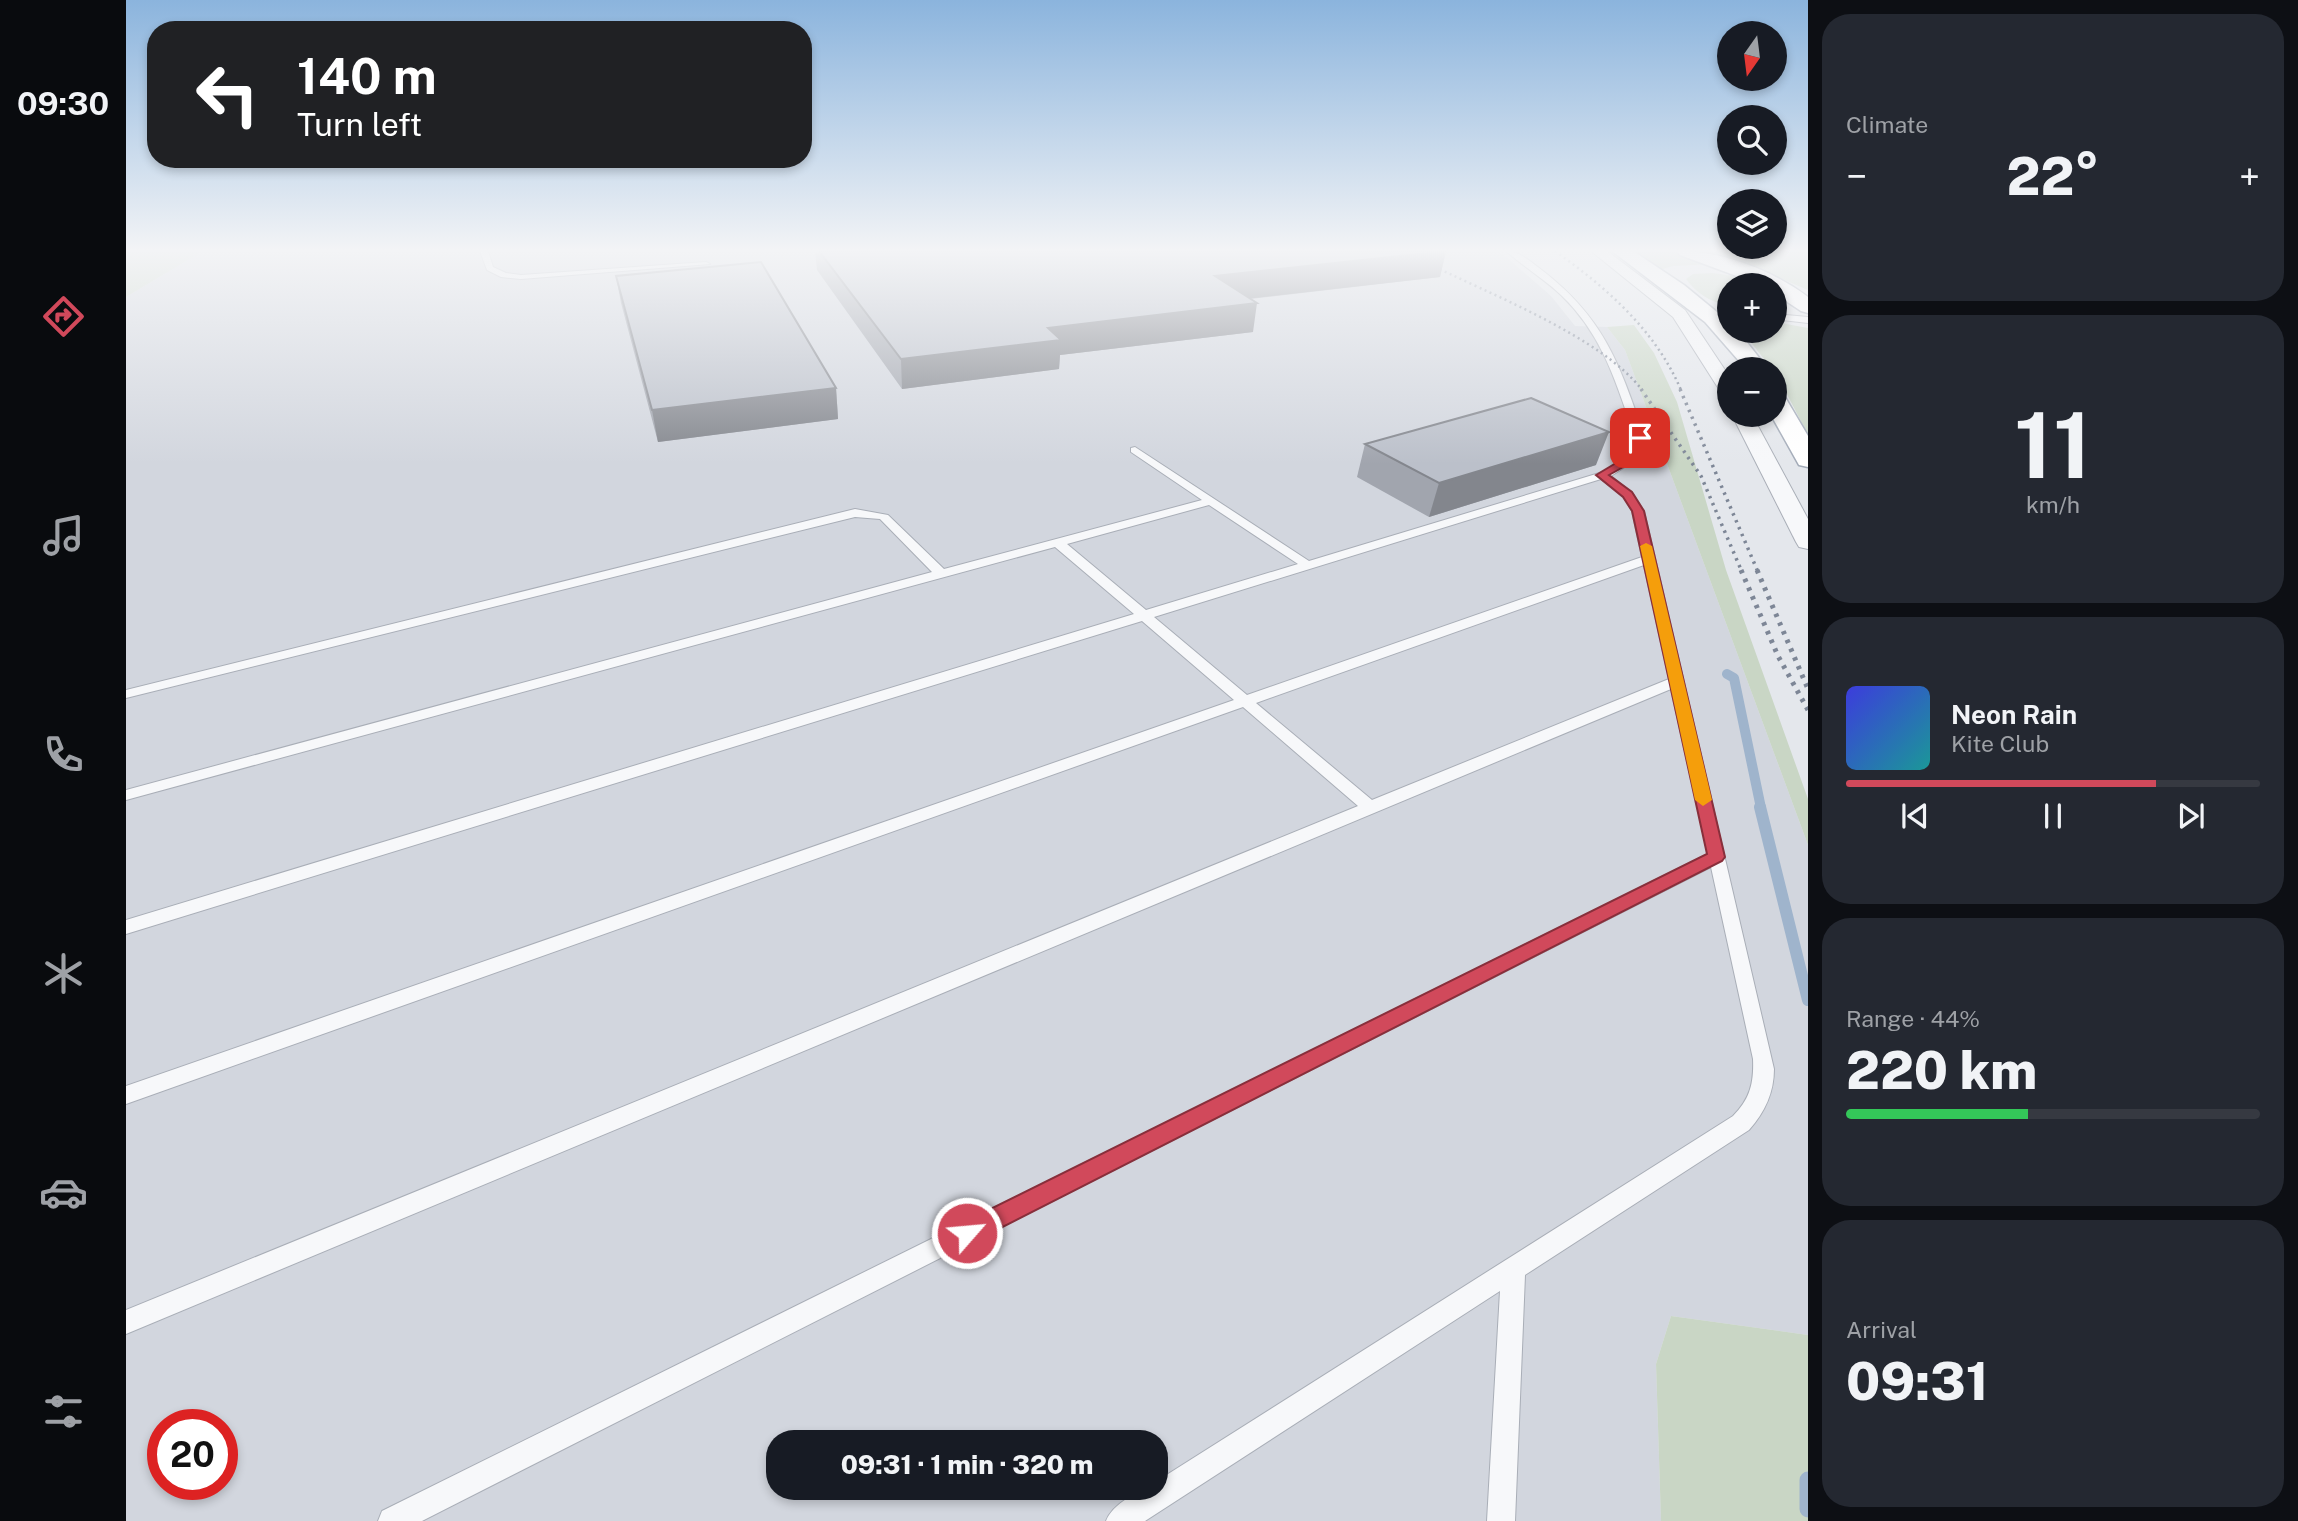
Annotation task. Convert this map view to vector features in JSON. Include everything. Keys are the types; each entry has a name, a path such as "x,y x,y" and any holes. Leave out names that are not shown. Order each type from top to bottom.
{"main road":[{"path":"1716,322 1748,357"},
{"path":"1787,421 1808,460"}],"street":[{"path":"1684,322 1717,372"},
{"path":"1748,427 1808,542"}],"lane":[{"path":"126,927 1602,475 1630,459 1640,438 1609,352 1587,322"},
{"path":"1135,450 1307,565"},
{"path":"1121,1521 1741,1123 1762,1097 1765,1079 1763,1059 1649,559 1634,503 1618,486 1602,475"},
{"path":"126,795 1211,501"},
{"path":"126,694 855,513 884,517 941,574"},
{"path":"1058,543 1371,808"},
{"path":"126,1095 1649,559"},
{"path":"126,1322 1677,681"},
{"path":"392,1521 1716,857"},
{"path":"1500,1521 1513,1269"}],"shaded area":[{"path":"126,322 1572,322 1575,326 1607,327 1625,350 1808,845 1808,1335 1671,1316 1656,1364 1661,1521 126,1521"}],"green space":[{"path":"1787,324 1808,328 1808,435 1787,394 1787,357 1763,357 1751,343 1787,343"},
{"path":"1634,325 1654,353 1677,402 1726,570 1808,799 1808,845 1625,350 1607,327"},
{"path":"1671,1316 1808,1335 1808,1521 1661,1521 1656,1364"}],"building":[{"path":"628,322 797,322 836,388 652,410"},
{"path":"873,322 1098,322 1048,328 1061,340 901,359"},
{"path":"1531,398 1609,432 1439,483 1365,444"}],"waterway":[{"path":"1727,674 1734,678 1761,808"},
{"path":"1760,807 1808,1000"},
{"path":"1808,1480 1808,1509"}],"railway":[{"path":"1549,322 1600,352 1642,390"},
{"path":"1637,322 1671,369 1681,390"},
{"path":"1641,389 1701,476 1742,572"},
{"path":"1680,389 1758,572"},
{"path":"1741,570 1778,656 1808,710"},
{"path":"1757,570 1808,689"}],"slow traffic":[{"path":"1646,546 1703,800"}],"route":[{"path":"967,1233 1716,857 1638,511 1628,495 1602,475 1630,459 1639,445 1640,438"}]}
